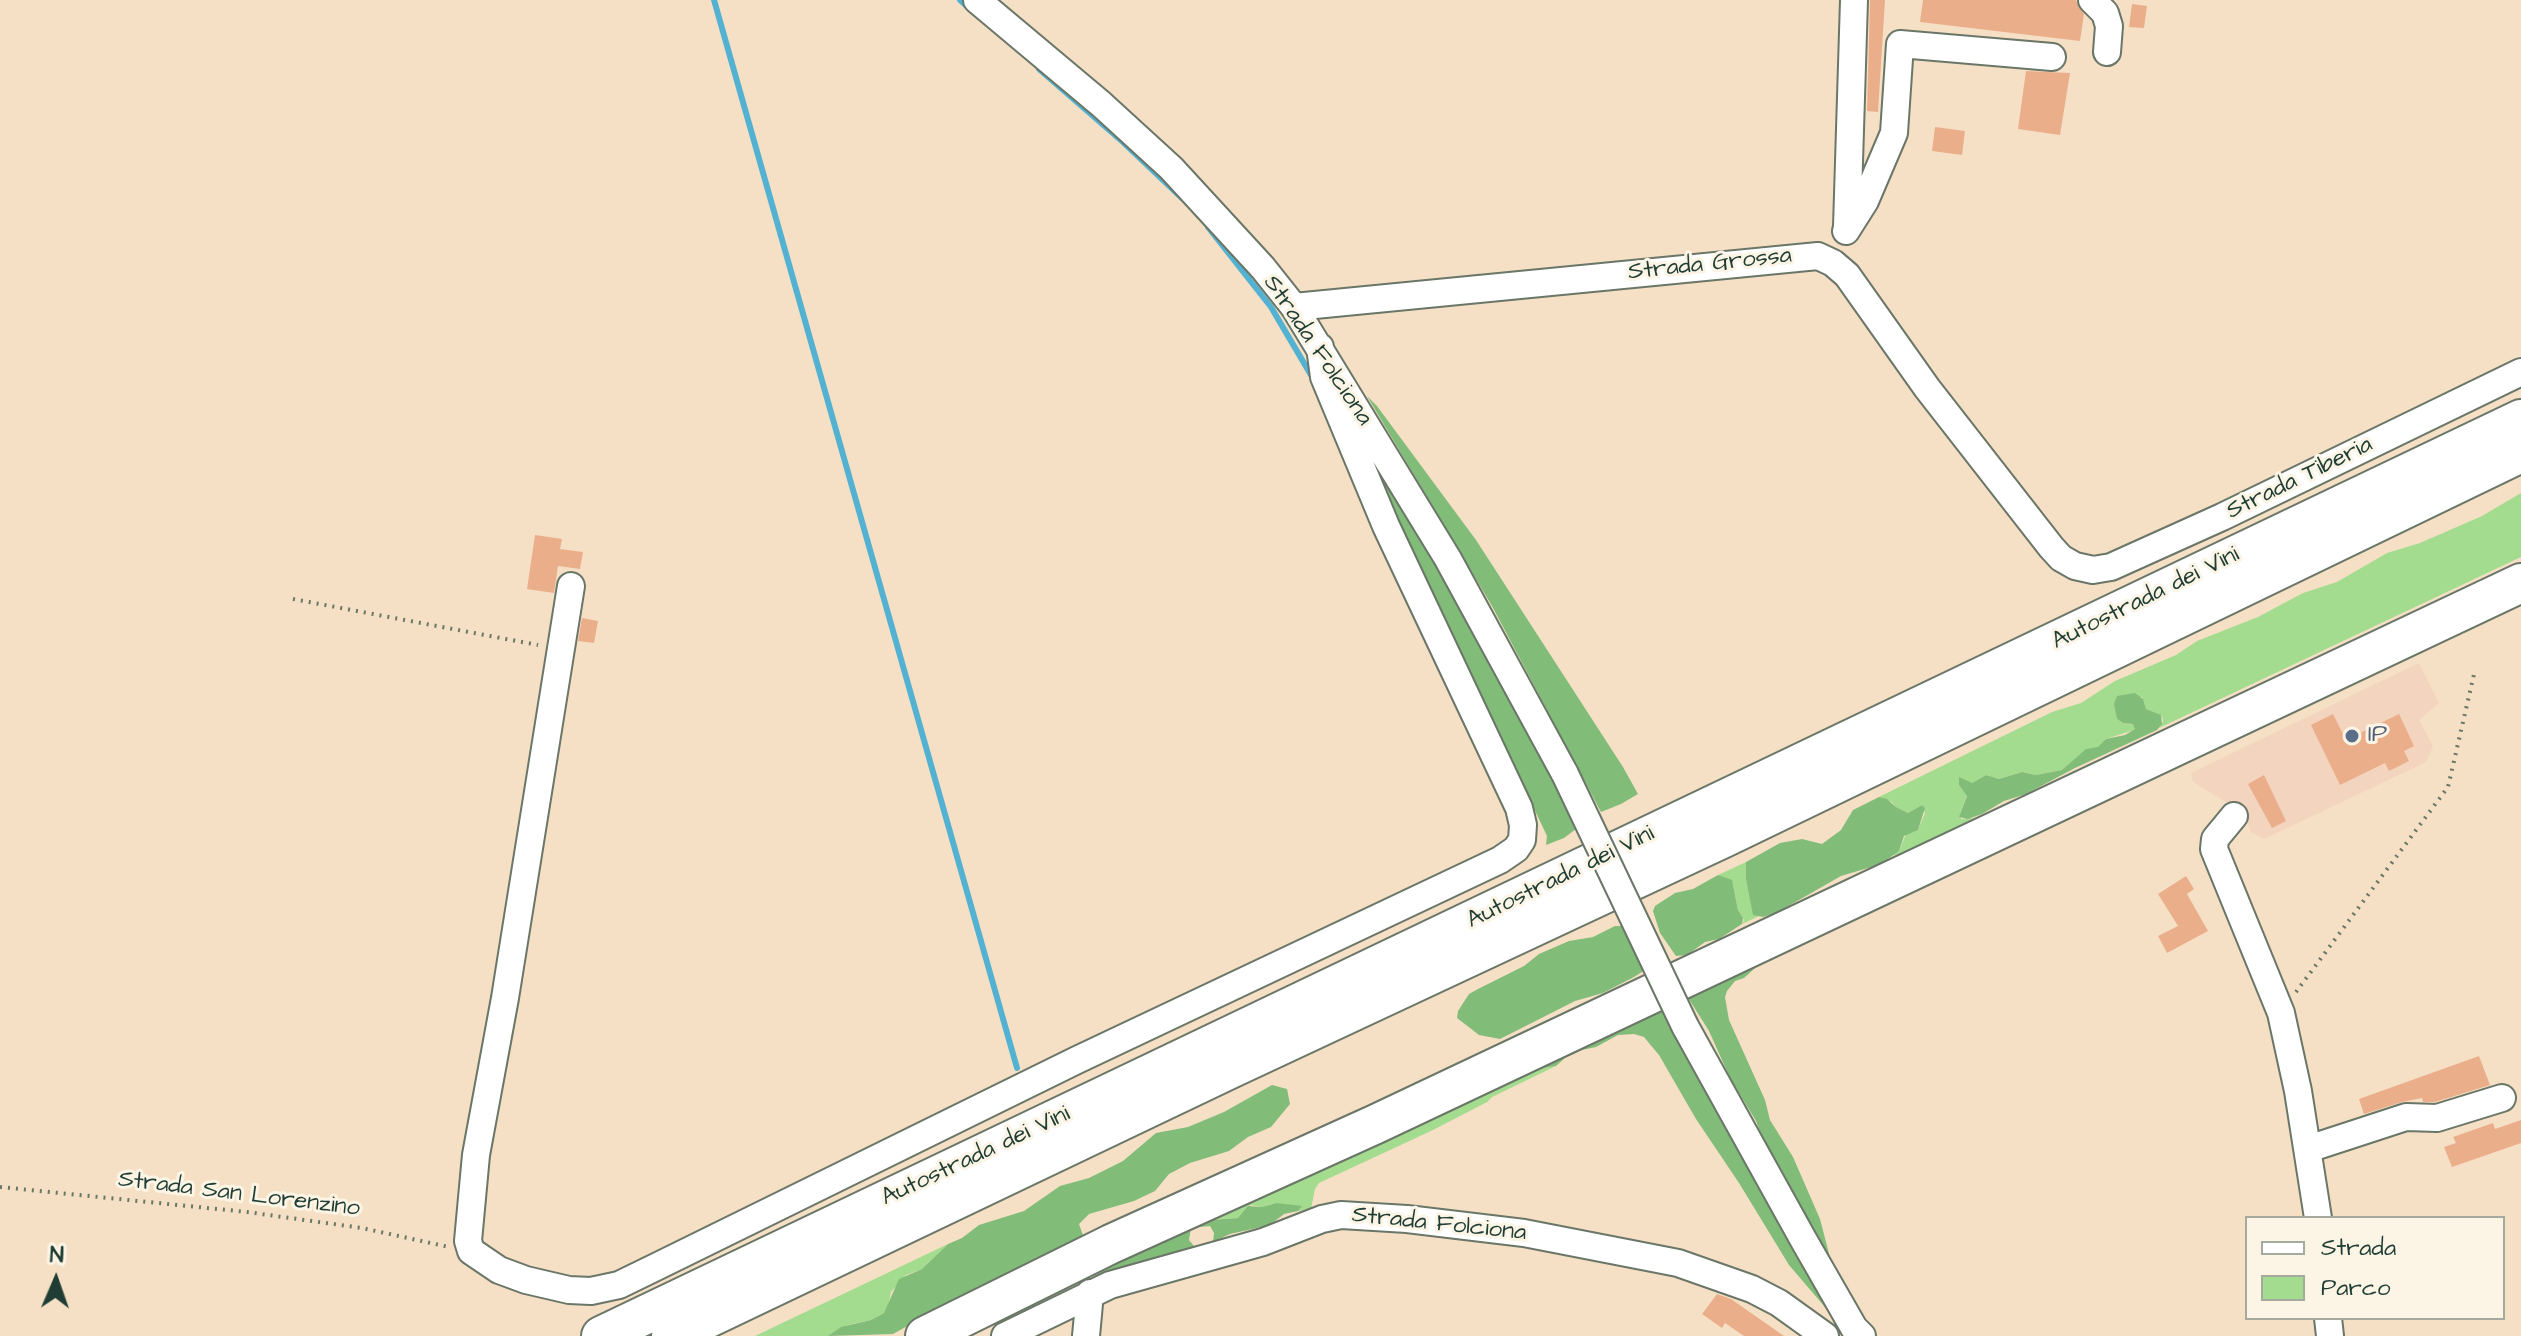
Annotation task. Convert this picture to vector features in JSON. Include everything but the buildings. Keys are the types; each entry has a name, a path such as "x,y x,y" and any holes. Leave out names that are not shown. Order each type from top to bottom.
{"highway":[{"name":"Autostrada dei Vini","path":"601,1336 2521,419"},
{"name":"Autostrada dei Vini","path":"671,1336 1726,837 2521,453"},
{"path":"925,1336 1111,1244 1376,1124 2521,583"}],"street":[{"name":"Strada Folciona","path":"977,0 1101,104 1171,168 1263,268 1294,307 1448,559 1565,774 1685,1026 1803,1239 1854,1328 1862,1336"},
{"path":"1846,231 1854,0"},
{"path":"2092,0 2105,13 2109,26 2107,52"},
{"path":"1833,263 1846,231 1865,201 1894,133 1900,44 2052,57"},
{"name":"Strada Grossa","path":"1294,307 1804,255 1818,256 1833,263"},
{"name":"Strada Tiberia","path":"1833,263 1847,275 1927,388 2051,547 2075,566 2093,570 2111,567 2222,517 2521,372"},
{"path":"571,586 505,998 476,1155 468,1241 471,1251 499,1270 569,1290 591,1291 619,1285 1077,1060 1500,860 1516,849 1522,840 1519,808 1386,526 1324,377 1320,347"},
{"path":"2234,816 2215,839 2214,849 2281,1013 2318,1216"},
{"path":"2308,1149 2406,1117 2437,1118 2502,1098"},
{"name":"Strada Folciona","path":"1005,1336 1090,1293 1263,1242 1322,1219 1341,1215 1368,1215 1524,1233 1678,1263 1752,1289 1779,1303 1825,1336"},
{"path":"1086,1336 1090,1293"}],"path":[{"path":"293,599 552,648 559,655"},
{"path":"2281,1013 2448,787 2475,670"},
{"name":"Strada San Lorenzino","path":"0,1187 247,1212 362,1228 471,1251"}],"shaded area":[{"path":"2419,663 2439,703 2419,720 2433,746 2426,762 2264,839 2251,832 2244,813 2193,782 2191,773"}],"green space":[{"path":"1367,396 1476,540 1638,794 1601,812 1492,606"},
{"path":"1352,410 1470,614 1546,766 1576,829 1564,838 1546,845 1547,836 1412,551"},
{"path":"2521,493 2521,557 2159,728 2162,716 2146,709 2142,697 2116,698 2117,719 2133,724 2136,726 2134,730 2106,739 2100,747 2062,770 2036,775 2022,772 1999,779 1986,775 1972,783 1959,785 1967,795 1961,819 1974,818 1897,856 1893,855 1899,851 1906,834 1918,830 1925,813 1922,805 1908,813 1879,797 2052,712 2081,703 2115,681 2176,655 2197,641 2258,617 2303,593 2337,582 2387,553 2420,543 2482,516"},
{"path":"2135,693 2143,699 2146,709 2161,715 2162,724 2157,730 1982,814 1968,819 1959,817 1967,796 1959,785 1959,777 1972,783 1986,775 1999,779 2022,772 2036,775 2062,770 2086,749 2098,747 2106,739 2125,735 2135,729 2133,724 2117,719 2114,704 2117,696"},
{"path":"1879,797 1908,813 1922,805 1925,808 1918,830 1904,836 1899,851 1881,864 1841,876 1778,912 1763,917 1753,915 1746,862 1780,843 1802,839 1822,844 1841,830 1853,810"},
{"path":"1746,862 1752,907 1759,916 1742,924 1744,920 1738,910 1733,885 1718,875"},
{"path":"1718,875 1732,880 1742,924 1719,939 1705,942 1687,955 1676,956 1660,933 1653,911 1655,906 1675,893 1693,889"},
{"path":"1615,926 1624,926 1645,970 1634,977 1603,993 1575,1001 1500,1039 1479,1035 1457,1018 1469,994 1524,966 1539,954 1569,941 1593,937"},
{"path":"1764,960 1744,978 1735,981 1727,991 1725,997 1729,1020 1765,1100 1770,1120 1793,1157 1820,1219 1834,1273 1791,1191 1771,1161 1756,1121 1687,996"},
{"path":"1659,1007 1677,1032 1834,1313 1830,1313 1789,1265 1659,1055 1644,1037 1618,1035 1565,1058 1556,1066 1537,1069"},
{"path":"1541,1065 1545,1068 1556,1066 1433,1130 1319,1183 1311,1209 1308,1210 1288,1212 1297,1211 1275,1203 1262,1207 1251,1205 1238,1218 1210,1220 1435,1119"},
{"path":"1272,1085 1287,1089 1290,1104 1271,1127 1248,1137 1229,1151 1190,1163 1169,1174 1155,1191 1134,1201 1089,1214 1079,1224 1084,1238 980,1286 893,1334 828,1336 841,1327 871,1320 884,1313 899,1279 922,1269 948,1244 979,1225 1024,1211 1060,1186 1089,1178 1123,1161 1156,1133 1188,1127 1224,1112"},
{"path":"1276,1203 1302,1206 1270,1225 1230,1234 1213,1242 1214,1233 1210,1226 1191,1228 1189,1240 1194,1246 1178,1255 1080,1284 1159,1240 1210,1220 1238,1218 1248,1206 1262,1207"},
{"path":"948,1244 922,1269 906,1275 891,1292 884,1313 871,1320 848,1325 828,1336 755,1336"}],"waterway":[{"path":"714,0 1017,1068"},
{"path":"960,0 970,9"},
{"path":"1039,69 1182,198"},
{"path":"1208,227 1271,307 1311,375"}],"place":[{"name":"IP","path":"2352,736"}]}
